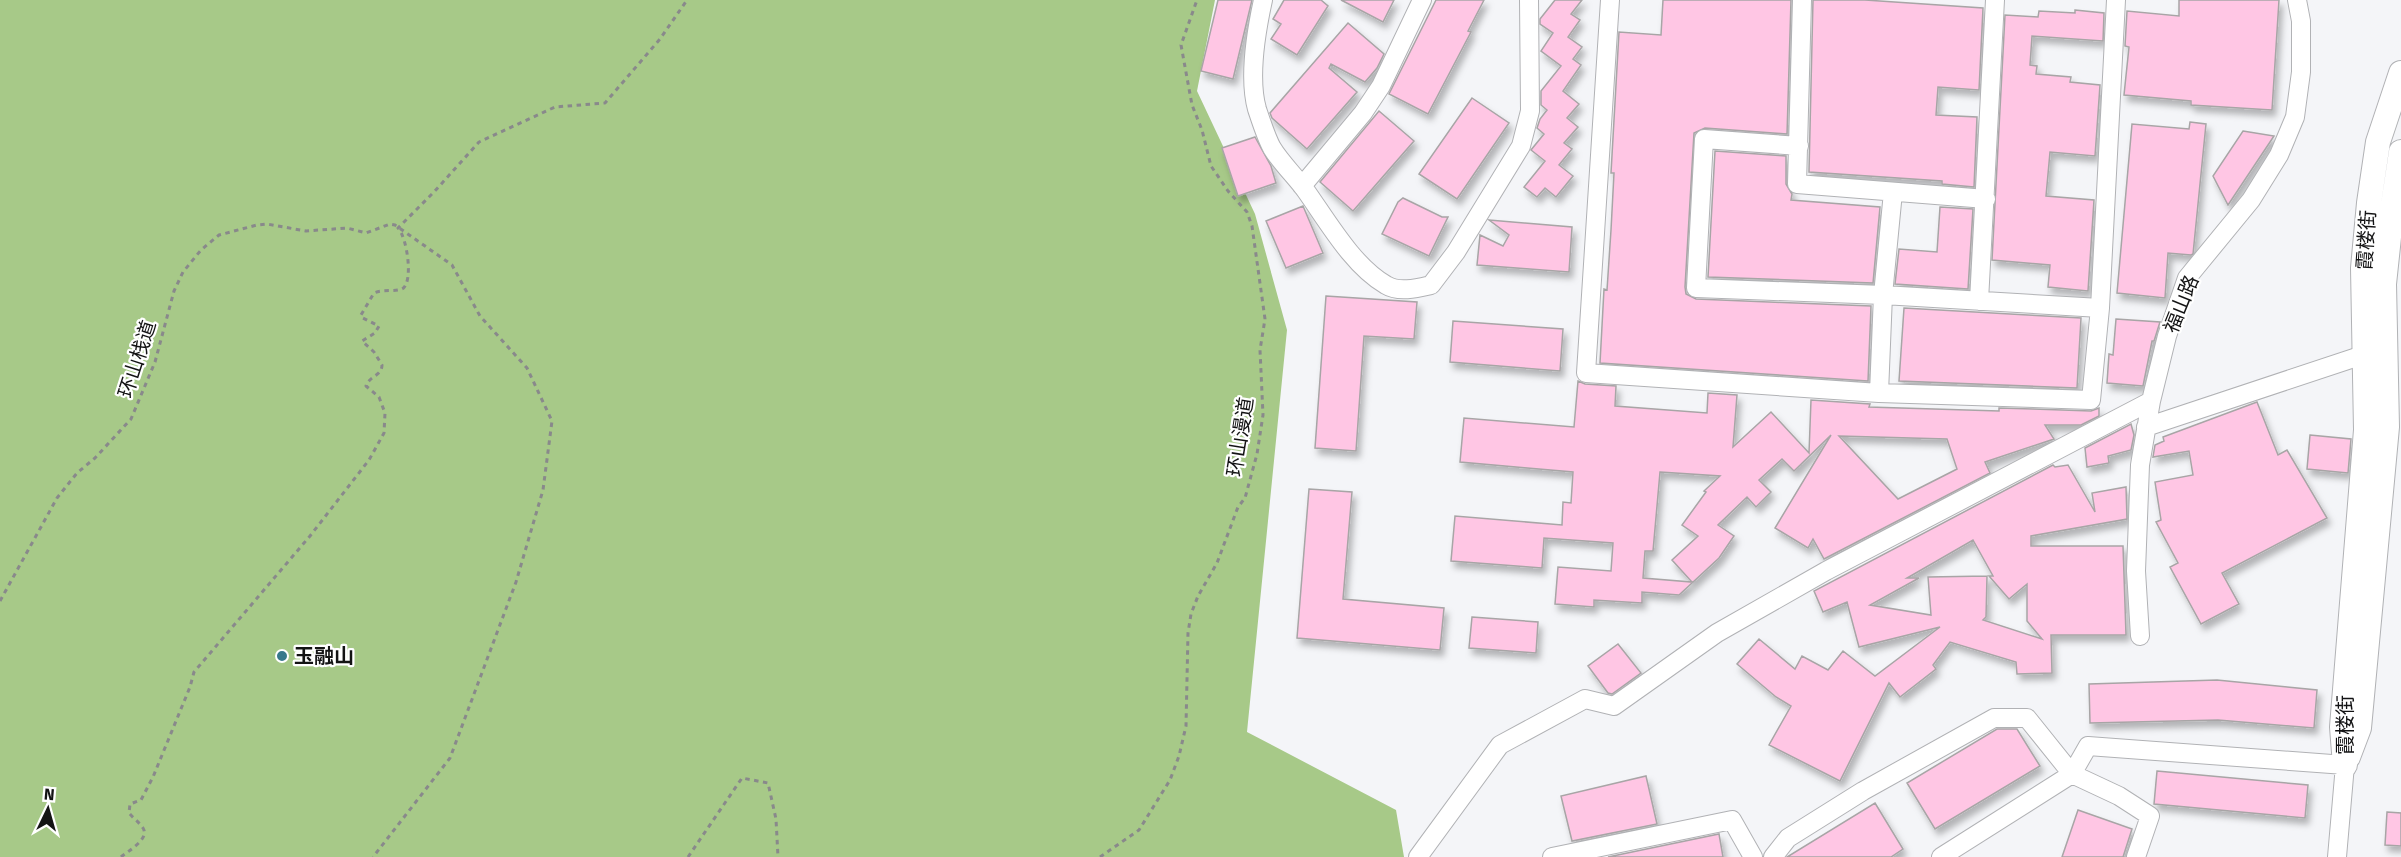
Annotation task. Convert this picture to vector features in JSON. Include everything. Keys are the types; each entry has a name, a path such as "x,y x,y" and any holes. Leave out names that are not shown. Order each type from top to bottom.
{"street":[{"path":"1263,0 1256,34 1254,76 1256,108 1272,148 1332,230 1358,261 1388,286 1412,290 1431,285 1456,252 1521,146 1530,111 1529,0"},
{"path":"1302,186 1363,113 1381,86 1422,0"},
{"path":"1610,0 1586,373 1879,393 2091,400 2100,308 2116,0"},
{"path":"1802,0 1797,184 1986,199"},
{"path":"1979,301 1995,0"},
{"name":"福山路","path":"2140,636 2136,572 2140,465 2151,401 2167,336 2187,278 2251,200 2279,155 2295,117 2301,72 2301,21 2297,0"},
{"name":"霞楼街","path":"2345,765 2342,726 2366,430 2363,268 2378,142 2401,73"},
{"path":"1798,146 1704,140 1696,288 1884,295 2100,308"},
{"name":"霞楼街","path":"2345,765 2359,728 2387,427 2384,284 2401,152"},
{"path":"1879,393 1884,295 1893,192"},
{"path":"2146,427 2363,355"},
{"path":"1418,857 1500,745 1585,699 1614,706 1717,633 1806,582 2151,401"},
{"path":"1773,857 1788,838 1863,791 1994,718 2027,718 2073,774 2119,796 2150,816 2136,857"},
{"path":"1941,857 2073,774 2088,746 2345,765 2337,857"},
{"path":"1552,857 1732,820 1753,857"}],"path":[{"path":"398,228 479,142 555,107 605,103 660,39 687,0"},
{"name":"环山漫道","path":"1100,857 1139,830 1170,780 1179,756 1186,726 1188,633 1191,614 1216,563 1238,507 1245,498 1257,454 1263,416 1260,351 1265,320 1252,226 1247,212 1228,191 1211,166 1202,130 1192,105 1191,90 1183,60 1183,37 1191,21 1197,0"},
{"name":"环山栈道","path":"0,601 57,498 131,419 155,362 177,284 201,250 219,236 257,225 267,224 306,231 339,228 366,233 390,224 398,228"},
{"path":"121,857 144,838 143,828 129,813 130,804 141,800 153,777 194,672 310,536 354,481 382,438 386,413 379,397 366,386 370,379 380,372 381,365 374,352 362,341 375,333 379,326 361,315 374,293 402,288 406,284 408,252 403,233 398,228"},
{"path":"373,857 450,758 516,582 543,490 552,421 527,368 480,316 452,265 398,228"},
{"path":"688,857 742,778 768,783 776,819 778,857"}],"green space":[{"path":"0,0 1215,0 1197,91 1255,214 1287,330 1247,732 1396,810 1404,857 0,857"}],"building":[{"path":"1218,0 1252,0 1233,79 1201,71"},
{"path":"1284,0 1321,0 1328,6 1297,55 1271,39 1281,24 1273,19"},
{"path":"1341,0 1394,0 1383,22"},
{"path":"1436,0 1484,0 1468,31 1471,32 1428,114 1389,94"},
{"path":"1555,0 1582,0 1571,14 1580,20 1568,37 1582,47 1573,59 1581,65 1563,91 1579,104 1567,118 1578,127 1564,143 1572,149 1559,165 1573,176 1556,197 1545,188 1537,197 1524,187 1545,161 1531,150 1544,134 1537,128 1547,110 1541,105 1541,91 1561,66 1541,51 1553,33 1540,24 1540,19"},
{"path":"1663,0 1791,0 1787,134 1705,128 1694,133 1686,294 1696,299 1871,306 1868,381 1600,363 1604,289 1607,290 1611,230 1614,173 1611,173 1619,32 1661,35"},
{"path":"1813,0 1865,0 1983,8 1979,90 1938,87 1936,115 1977,117 1974,187 1942,184 1942,181 1809,172"},
{"path":"2179,0 2279,0 2272,110 2191,105 2191,101 2124,95 2129,47 2125,46 2127,11 2179,16"},
{"path":"2075,10 2104,13 2103,41 2032,36 2030,65 2037,66 2036,74 2071,77 2070,82 2100,85 2095,156 2050,152 2046,196 2094,200 2088,291 2048,287 2050,265 1992,260 2005,15 2038,17 2039,11 2075,13"},
{"path":"1348,23 1384,54 1377,68 1365,82 1331,64 1329,68 1357,92 1307,149 1272,118 1270,113"},
{"path":"1472,98 1509,123 1457,199 1419,174"},
{"path":"1379,111 1414,141 1353,211 1320,182"},
{"path":"2190,122 2206,124 2193,254 2168,253 2165,298 2117,293 2132,124 2189,129"},
{"path":"2243,131 2274,136 2228,205 2213,176"},
{"path":"1255,137 1271,166 1276,183 1238,196 1222,148"},
{"path":"1715,151 1786,156 1786,184 1792,194 1791,200 1880,207 1873,283 1708,277"},
{"path":"1403,198 1442,217 1448,217 1429,256 1382,234 1398,202"},
{"path":"1303,206 1323,253 1286,268 1266,221"},
{"path":"1940,207 1973,209 1968,289 1895,284 1899,249 1937,252"},
{"path":"1489,220 1572,227 1569,272 1477,265 1480,235 1503,246 1509,235"},
{"path":"1326,296 1417,302 1414,339 1364,336 1356,451 1315,448"},
{"path":"1904,308 2081,318 2077,388 1899,381"},
{"path":"2116,319 2160,322 2154,341 2152,341 2143,386 2107,383 2109,354 2113,355"},
{"path":"1453,321 1563,329 1560,371 1450,362"},
{"path":"1578,381 1585,384 1616,386 1615,406 1707,413 1708,393 1737,395 1733,447 1771,412 1809,453 1811,400 1870,404 1869,407 1999,411 1999,408 2091,411 2099,408 2099,416 2081,425 2045,425 2054,439 1985,462 1990,473 1824,559 1813,539 1808,548 1775,528 1831,435 1794,471 1782,459 1759,480 1771,492 1756,507 1747,497 1718,525 1734,536 1719,558 1679,595 1642,592 1642,603 1594,600 1594,607 1555,604 1558,567 1611,571 1613,543 1544,538 1542,568 1451,561 1455,516 1562,525 1563,502 1571,503 1573,472 1460,462 1464,418 1574,427","holes":["1839,436 1947,439 1957,469 1898,499","1660,472 1720,476 1704,491 1706,492 1682,525 1698,536 1672,560 1692,582 1643,578 1645,551 1653,551"]},
{"path":"2257,402 2278,455 2287,450 2327,518 2222,573 2239,604 2201,624 2170,567 2178,563 2156,522 2161,520 2155,482 2193,475 2189,451 2153,457 2155,445 2164,441 2163,437"},
{"path":"2131,424 2134,435 2131,450 2108,456 2109,463 2087,467 2085,448"},
{"path":"2310,435 2351,439 2348,473 2307,469"},
{"path":"2053,465 2055,467 2068,465 2095,512 2092,493 2126,487 2127,519 2031,536 2031,546 2123,546 2126,635 2051,635 2052,673 2017,674 2016,662 1950,642 1933,665 1936,669 1900,697 1889,683 1840,781 1769,745 1791,706 1776,697 1737,664 1759,639 1795,669 1802,656 1828,670 1843,651 1875,676 1940,627 1859,647 1847,602 1823,612 1814,591","holes":["1973,540 1993,576 1989,576 2009,599 2027,584 2027,621 2042,639 1983,620 1986,617 1987,576 1928,577 1931,615 1870,605 1919,578 1907,578"]},
{"path":"1309,489 1352,492 1343,599 1444,608 1440,650 1297,638"},
{"path":"1472,617 1538,622 1536,653 1469,648"},
{"path":"1618,644 1641,673 1612,694 1608,693 1588,666"},
{"path":"2217,680 2317,690 2314,728 2218,720 2090,723 2089,684"},
{"path":"1997,729 2017,729 2040,766 1935,829 1907,783"},
{"path":"2157,771 2308,785 2305,818 2154,804"},
{"path":"1646,776 1657,824 1572,841 1561,796"},
{"path":"1875,803 1903,849 1891,857 1787,857"},
{"path":"2078,810 2132,829 2123,857 2062,857"},
{"path":"2387,812 2401,813 2401,846 2385,845"},
{"path":"1719,834 1723,857 1608,857"}],"place":[{"name":"玉融山","path":"282,656"}]}
